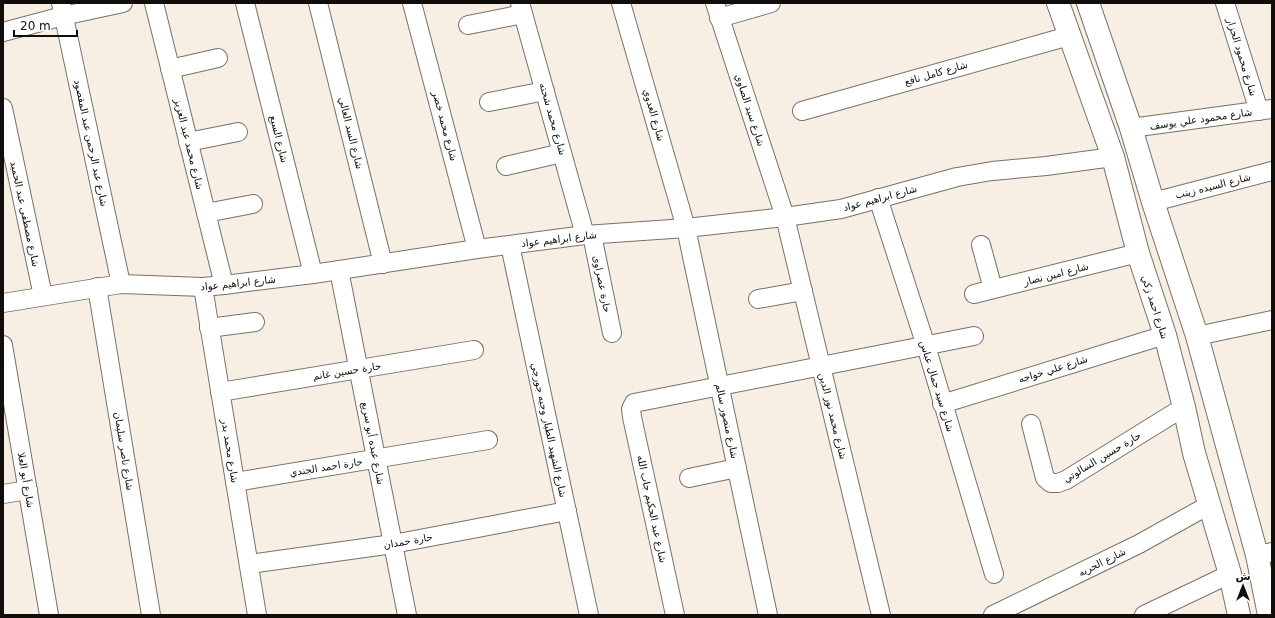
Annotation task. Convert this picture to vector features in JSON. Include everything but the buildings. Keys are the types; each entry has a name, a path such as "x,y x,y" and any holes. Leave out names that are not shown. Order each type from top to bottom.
{"street":[{"path":"3,32 62,10 124,3"},
{"name":"شارع محمد عبد العزيز","path":"154,3 224,285"},
{"name":"شارع السبع","path":"245,3 312,274"},
{"name":"شارع السد العالي","path":"318,3 383,264"},
{"name":"شارع محمد خضر","path":"412,3 478,249"},
{"name":"شارع العدوي","path":"621,3 686,228"},
{"path":"717,11 771,3"},
{"name":"شارع احمد زكي","path":"1058,3 1113,157 1138,253 1164,335 1184,406 1194,453 1230,574 1239,615"},
{"path":"1088,3 1131,128 1153,202 1197,336 1226,443 1265,554 1269,615"},
{"name":"شارع محمود الجزار","path":"1225,3 1265,110"},
{"path":"468,25 522,8"},
{"name":"شارع محمد شحته","path":"522,8 562,153 588,235"},
{"name":"شارع عبد الرحمن عبد المقصود","path":"62,10 121,284"},
{"name":"شارع سيد الصاوي","path":"717,11 785,217"},
{"name":"شارع كامل نافع","path":"802,111 1069,36"},
{"path":"170,69 218,58"},
{"path":"489,102 545,90"},
{"name":"شارع مصطفى عبد الحميد","path":"3,108 43,296"},
{"name":"شارع محمود علي يوسف","path":"1131,128 1265,110"},
{"path":"188,142 238,132"},
{"path":"506,166 562,153"},
{"name":"شارع ابراهيم عواد","path":"3,303 121,284 203,287 224,285 588,235 686,228 785,217 841,209 975,173 1046,166 1113,157"},
{"name":"شارع السيده زينب","path":"1153,202 1272,171"},
{"name":"شارع سيد جمال عباس","path":"878,198 926,346 942,404 994,574"},
{"path":"206,213 253,204"},
{"name":"شارع محمد نور الدين","path":"785,217 881,615"},
{"name":"شارع منصور سالم","path":"686,228 768,615"},
{"name":"حارة عصراوى","path":"588,235 612,333"},
{"name":"شارع الشهيد الطيار وجيه جورجي","path":"510,245 589,615"},
{"path":"981,245 993,289"},
{"name":"شارع امين نصار","path":"974,294 1138,253"},
{"name":"شارع عبده أبو سريع","path":"339,270 407,615"},
{"name":"شارع ناصر سليمان","path":"97,287 151,615"},
{"name":"شارع محمد بدر","path":"203,287 257,615"},
{"path":"758,299 803,291"},
{"path":"1197,336 1272,320"},
{"path":"209,328 255,322"},
{"name":"شارع علي خواجه","path":"942,404 1164,335"},
{"path":"720,386 974,336"},
{"name":"شارع أبو العلا","path":"3,345 7,387 28,490 49,615"},
{"name":"حارة حسين غانم","path":"220,392 474,350"},
{"name":"شارع عبد الحكيم جاب الله","path":"675,615 631,409 634,403 720,386"},
{"name":"حارة حسين السالوتي","path":"1031,424 1045,478 1051,483 1058,483 1072,476 1184,406"},
{"name":"حارة احمد الجندي","path":"235,482 488,440"},
{"path":"1194,453 1226,443"},
{"path":"689,478 737,468"},
{"path":"3,494 28,490"},
{"name":"شارع الحريه","path":"993,615 1138,544 1209,505"},
{"name":"حارة حمدان","path":"249,564 393,544 567,511"},
{"path":"1144,615 1230,574"}]}
